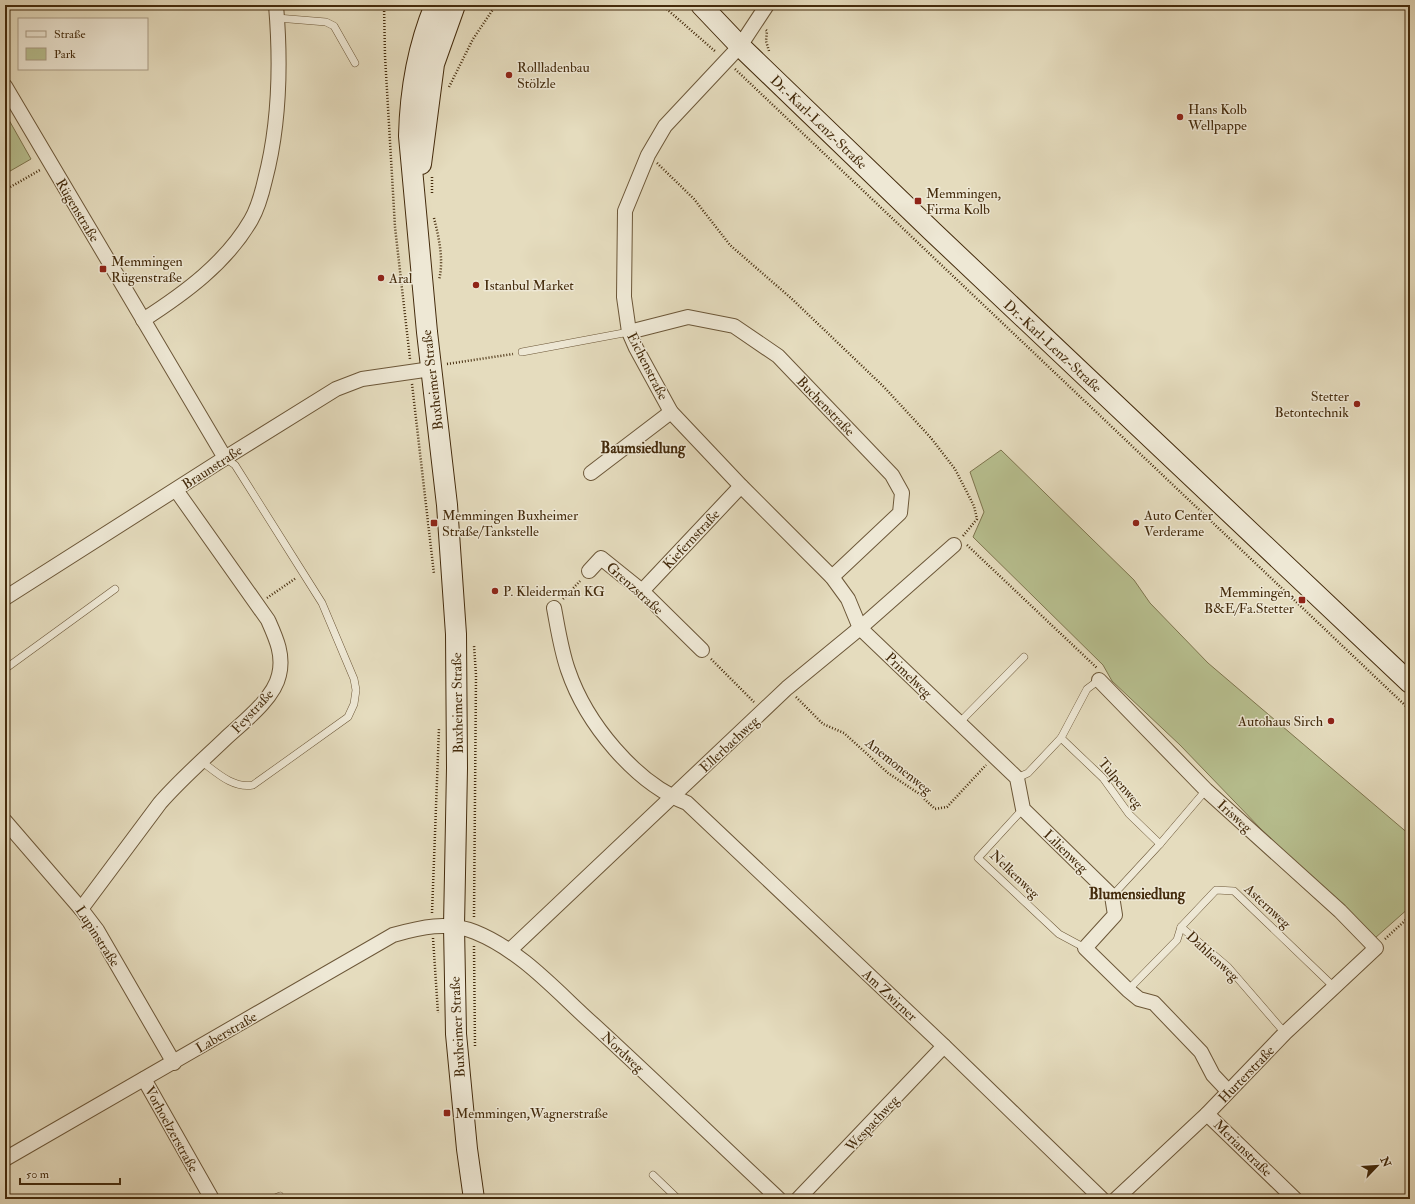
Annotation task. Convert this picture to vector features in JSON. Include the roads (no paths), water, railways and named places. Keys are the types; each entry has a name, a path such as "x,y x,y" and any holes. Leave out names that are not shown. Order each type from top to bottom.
{"main road":[{"name":"Buxheimer Straße","path":"435,5 427,23 419,55 410,109 411,159 417,208 426,332 439,367 446,505 456,634 457,768 454,926 456,1034 466,1141 474,1199"},
{"name":"Buxheimer Straße","path":"417,208 424,125 434,64 455,5"},
{"name":"Dr.-Karl-Lenz-Straße","path":"701,5 740,46 933,232 1410,684"}],"street":[{"name":"Eichenstraße","path":"767,5 740,46 665,126 648,155 625,211 624,298 629,332 636,348 671,412 741,486 832,577 848,599 860,628"},
{"path":"143,320 182,294 212,269 239,239 252,219 263,190 274,134 279,79 277,11"},
{"name":"Rügenstraße","path":"5,86 224,458"},
{"name":"Buchenstraße","path":"629,332 688,317 734,326 778,356 892,475 902,494 900,513 832,577"},
{"name":"Braunstraße","path":"5,598 224,458 343,386 362,379 439,367"},
{"path":"591,473 671,412"},
{"name":"Kiefernstraße","path":"642,591 741,486"},
{"name":"Feystraße","path":"81,908 160,803 174,787 256,710 274,689 279,676 281,660 278,643 268,620 176,490"},
{"name":"Ellerbachweg","path":"510,950 787,688 860,628 957,542"},
{"name":"Grenzstraße","path":"589,571 601,558 642,591 702,650"},
{"path":"554,608 568,671 595,723 607,740 642,776 672,798"},
{"name":"Primelweg","path":"860,628 1017,778"},
{"name":"Irisweg","path":"1099,680 1206,790 1334,906 1376,948"},
{"path":"1017,778 1023,809"},
{"name":"Am Zwirner","path":"672,798 687,803 944,1046 1102,1199"},
{"name":"Lilienweg","path":"1023,809 1112,896"},
{"name":"Lupinstraße","path":"5,821 81,908 97,930 174,1063"},
{"path":"1112,896 1115,915 1085,948 1139,999 1154,1003 1201,1052 1213,1075 1228,1092"},
{"name":"Nordweg","path":"454,926 474,932 510,950 650,1077 779,1199"},
{"name":"Laberstraße","path":"5,1159 174,1063 393,935 426,927 454,926"},
{"name":"Hurterstraße","path":"1116,1199 1207,1114 1285,1034 1376,948"},
{"name":"Wespachweg","path":"798,1199 944,1046"},
{"name":"Vorhoelzerstraße","path":"144,1079 212,1199"},
{"name":"Merianstraße","path":"1207,1114 1295,1199"}],"lane":[{"path":"277,11 326,22 334,26 355,63"},
{"path":"522,352 629,332"},
{"path":"201,761 226,779 238,785 253,785 348,717 354,704 356,690 354,679 322,603 304,572 235,465 224,458"},
{"path":"5,669 115,589"},
{"path":"959,723 1024,658"},
{"path":"1017,778 1028,773 1061,738 1087,689 1099,680"},
{"name":"Tulpenweg","path":"1061,738 1103,778 1129,814 1160,844"},
{"path":"1112,896 1160,844 1206,790"},
{"name":"Nelkenweg","path":"1023,809 978,858 1058,934 1085,948"},
{"name":"Asternweg","path":"1181,927 1216,890 1234,892 1334,987"},
{"name":"Dahlienweg","path":"1128,990 1176,940 1181,927 1228,967 1285,1034"},
{"path":"653,1175 678,1199"},
{"path":"273,1199 280,1196"}],"place":[{"name":"Rollladenbau Stölzle","path":"509,75"},
{"name":"Hans Kolb Wellpappe","path":"1180,117"},
{"name":"Memmingen, Firma Kolb","path":"918,201"},
{"name":"Memmingen Rügenstraße","path":"103,269"},
{"name":"Aral","path":"381,278"},
{"name":"Istanbul Market","path":"476,285"},
{"name":"Stetter Betontechnik","path":"1357,404"},
{"name":"Memmingen Buxheimer Straße/Tankstelle","path":"434,523"},
{"name":"Auto Center Verderame","path":"1136,523"},
{"name":"P. Kleiderman KG","path":"495,591"},
{"name":"Memmingen, B&E/Fa.Stetter","path":"1302,600"},
{"name":"Autohaus Sirch","path":"1331,721"},
{"name":"Memmingen,Wagnerstraße","path":"447,1113"}],"district":[{"name":"Baumsiedlung","path":"643,448"},
{"name":"Blumensiedlung","path":"1137,894"}]}
